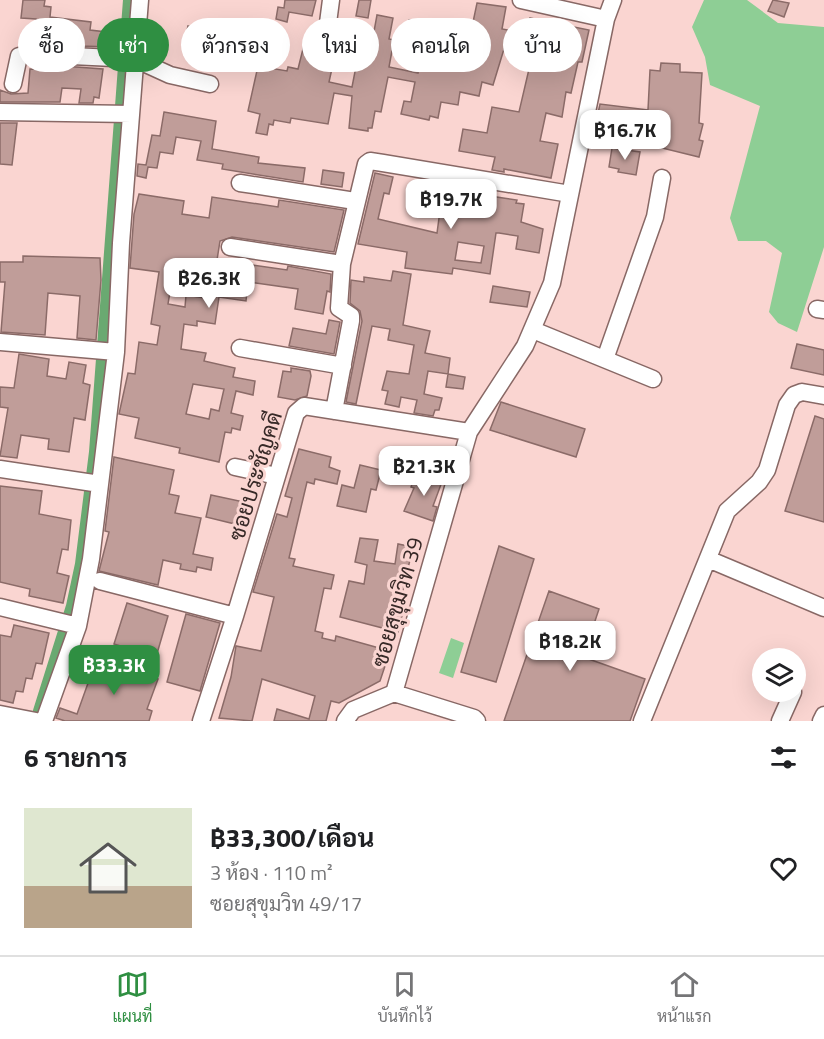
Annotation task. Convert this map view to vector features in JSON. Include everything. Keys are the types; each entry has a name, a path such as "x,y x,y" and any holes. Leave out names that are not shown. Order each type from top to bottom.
{"street":[{"path":"138,18 140,0"},
{"path":"329,18 331,0"},
{"path":"521,0 606,19"},
{"name":"ซอยสุขุมวิท 39","path":"477,721 474,718 394,693 469,432 533,330 552,283 606,19 613,0"},
{"path":"13,84 19,56 97,58"},
{"path":"44,721 78,626 91,560 116,352 121,243 134,72"},
{"path":"163,72 210,84"},
{"path":"0,112 131,114"},
{"path":"334,411 351,321 351,316 339,308 342,264 355,201 366,164 370,161 570,194"},
{"path":"605,359 656,217 662,178"},
{"path":"240,183 355,201"},
{"path":"230,247 342,264"},
{"path":"533,330 653,379"},
{"path":"0,342 116,352"},
{"path":"240,348 343,366"},
{"path":"642,721 728,511 759,482 767,470 787,405 794,395 802,392 824,396"},
{"name":"ซอยประชัญคดี","path":"201,721 296,413 304,406 469,432"},
{"path":"235,467 277,476"},
{"path":"0,469 100,484"},
{"path":"708,559 824,608"},
{"path":"100,581 235,616"},
{"path":"0,607 78,626"},
{"path":"345,721 353,710 394,693"},
{"path":"780,721 788,702"},
{"path":"0,714 36,721"},
{"path":"821,721 824,715"}],"green space":[{"path":"704,0 747,0 778,23 824,27 824,247 797,332 778,323 769,312 782,253 766,241 738,241 730,218 760,106 710,85 705,57 692,27"},
{"path":"451,638 464,643 453,678 439,673"}],"building":[{"path":"23,0 45,0 44,6 51,7 50,17 58,18 21,18"},
{"path":"285,0 316,0 312,16 289,12 288,18 276,18 278,7 284,8"},
{"path":"359,0 371,0 368,18 356,16"},
{"path":"773,0 789,3 784,17 768,11"},
{"path":"477,3 506,7 502,29 503,52 493,85 482,82 479,96 460,92 458,105 441,102 438,118 430,116 429,120 401,114 404,101 411,102 415,82 388,77 381,112 375,111 372,128 368,128 368,131 349,128 352,96 334,93 328,124 291,118 290,123 274,120 273,125 269,124 267,135 256,133 260,114 248,111 257,72 290,72 290,67 298,69 302,53 302,72 331,72 329,82 352,87 355,72 379,72 379,18 376,18 377,15 393,18 391,18 389,39 391,39 389,67 391,72 491,72 491,18 474,18"},
{"path":"85,21 91,22 90,30 97,31 97,47 85,46"},
{"path":"582,29 589,30 582,62"},
{"path":"661,63 680,64 680,72 702,73 699,123 703,124 699,140 703,141 699,157 662,148 664,140 644,136 645,132 612,125 611,134 594,132 600,104 648,110 650,70 660,71"},
{"path":"85,68 97,69 97,72 103,72 99,98 94,97 93,103 79,103 81,89 62,88 60,102 0,102 0,90 11,94 28,93 30,72 85,72"},
{"path":"528,72 576,72 571,93 566,92 562,117 546,113 540,141 558,144 551,178 504,169 504,172 492,170 495,157 459,151 463,129 487,133 492,107 519,112"},
{"path":"164,112 216,121 212,149 259,157 258,163 305,168 303,182 222,169 223,164 197,160 201,141 176,137 173,154 160,152 157,168 148,167 146,178 137,176 138,164 146,165 152,135 160,136"},
{"path":"0,123 17,123 12,165 0,164"},
{"path":"612,148 640,152 636,175 618,172 619,169 609,167"},
{"path":"323,170 344,173 342,187 321,184"},
{"path":"375,173 393,177 389,194 384,193 378,219 437,233 442,196 450,198 452,185 491,191 490,196 517,200 516,203 524,204 521,222 543,229 539,253 516,249 518,236 496,233 490,274 453,268 452,274 405,268 407,252 358,244","holes":["458,242 484,246 481,263 455,260"]},
{"path":"139,194 184,201 182,214 209,218 212,197 278,207 279,200 344,210 334,252 232,237 220,241 217,260 287,270 288,266 331,274 330,292 327,291 323,314 295,309 298,289 248,282 246,301 219,297 215,324 197,321 197,326 184,324 181,349 206,353 204,361 235,368 233,377 255,381 253,395 236,391 231,413 243,416 240,430 232,428 231,433 225,432 219,462 179,453 180,448 135,438 139,418 119,414 128,373 135,374 139,342 157,345 160,326 151,324 159,272 130,268 134,214","holes":["173,274 207,278 204,298 186,295 185,307 168,304","193,384 224,389 219,411 211,409 209,419 186,414"]},
{"path":"23,256 100,258 101,280 96,340 77,338 80,296 48,293 45,335 1,332 5,282 0,282 0,262 23,262"},
{"path":"393,271 411,274 403,325 430,331 425,353 450,358 448,374 428,371 424,394 442,398 439,410 435,410 433,416 414,413 417,400 401,397 399,407 385,404 388,391 382,390 387,371 409,374 414,345 388,340 390,329 372,326 356,404 346,402 362,321 360,311 350,303 351,280 364,282 364,277 391,281"},
{"path":"493,286 530,292 527,307 490,302"},
{"path":"329,320 340,322 334,354 289,346 293,328 326,334"},
{"path":"797,344 824,350 824,375 791,368"},
{"path":"19,354 49,359 47,376 66,379 69,362 86,365 83,383 90,385 85,420 74,418 69,452 48,449 49,439 21,435 17,458 0,456 8,408 0,407 0,387 14,388"},
{"path":"291,368 310,371 311,376 307,396 295,400 278,397 283,371 291,372"},
{"path":"448,374 465,377 463,389 446,387"},
{"path":"501,402 585,429 576,457 490,430"},
{"path":"815,416 824,419 824,522 785,511"},
{"path":"299,449 331,457 329,467 340,471 337,484 315,479 314,484 307,482 289,558 295,559 293,566 334,575 331,589 324,588 315,631 323,633 322,638 335,641 336,636 390,651 380,681 339,703 331,701 326,721 274,721 277,709 309,719 315,696 262,679 252,721 219,718 231,677 236,646 261,651 274,597 253,592 277,514 287,517 292,498 285,496"},
{"path":"114,457 174,470 169,494 179,496 175,513 201,518 193,554 213,558 211,570 197,567 196,572 180,569 181,564 163,560 158,585 99,571 109,532 105,531"},
{"path":"360,465 381,470 376,490 371,489 366,512 337,506 342,485 354,488"},
{"path":"427,472 443,479 433,506 437,507 433,521 404,511 414,488 411,487 414,478 423,480"},
{"path":"0,486 42,491 39,514 71,520 68,550 62,549 57,573 69,576 63,603 29,596 30,589 0,582"},
{"path":"211,495 244,502 239,525 206,517"},
{"path":"360,538 378,540 374,561 395,564 398,544 413,547 402,594 407,595 398,632 340,617 349,581 364,584 367,565 355,562"},
{"path":"499,546 534,559 496,682 461,672"},
{"path":"549,591 599,609 583,657 645,679 630,721 504,721"},
{"path":"127,603 168,616 156,657 114,644"},
{"path":"186,614 220,623 200,691 167,682"},
{"path":"14,625 49,633 42,664 36,663 32,679 26,678 23,692 16,691 13,703 0,700 0,635 11,637"},
{"path":"97,658 158,679 147,709 152,711 149,721 65,721 56,718 60,708 77,714"}],"waterway":[{"path":"39,711 72,606 81,564 95,452 129,0"}]}
